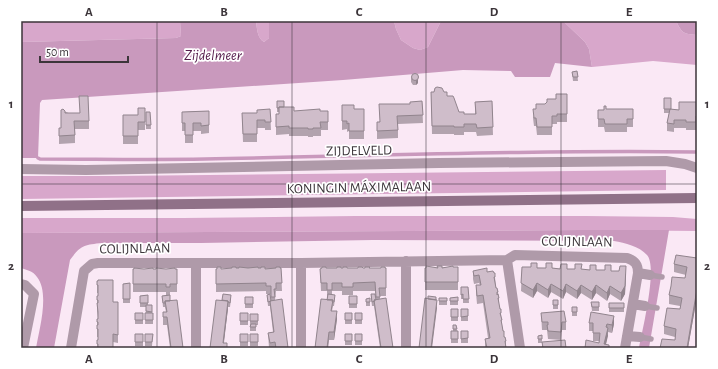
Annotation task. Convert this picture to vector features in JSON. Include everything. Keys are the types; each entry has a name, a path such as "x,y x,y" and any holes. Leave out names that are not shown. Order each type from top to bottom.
{"street":[{"name":"ZIJDELVELD","path":"21,169 94,170 431,163 666,161 686,164 697,168"},
{"name":"KONINGIN MÁXIMALAAN","path":"21,206 697,198"},
{"name":"COLIJNLAAN","path":"71,348 84,271 92,264 98,263 301,263 507,260 515,255 627,258 634,260 638,266 638,273"},
{"path":"507,260 520,348"},
{"path":"406,261 406,348"},
{"path":"196,263 196,348"},
{"path":"301,263 301,348"},
{"path":"625,348 638,273 650,275"},
{"path":"21,284 25,285 34,294 23,348"},
{"path":"633,304 645,306"},
{"path":"627,336 640,337"}],"lane":[{"path":"650,275 662,277"},
{"path":"645,306 658,308"},
{"path":"640,337 651,339"}],"shaded area":[{"path":"21,21 180,21 181,36 176,38 21,42"},
{"path":"256,21 269,21 269,38 264,42 257,30"},
{"path":"394,21 441,21 428,47 420,50 413,48 401,40"},
{"path":"563,21 676,21 684,32 697,35 697,65 653,61 592,67 589,49 585,42"},
{"path":"666,170 666,190 21,199 21,176"},
{"path":"356,216 673,217 697,219 697,231 581,230 21,233 21,218"}],"water":[{"name":"Zijdelmeer","path":"180,21 256,21 257,30 264,42 269,38 269,21 394,21 401,40 413,48 420,50 428,47 441,21 563,21 585,42 589,49 592,67 555,63 550,77 515,77 511,71 463,70 343,80 42,100 40,103 38,158 21,158 21,42 176,38 181,36"},
{"path":"676,21 697,21 697,35 684,32"},
{"path":"669,230 649,348 639,348 650,285 650,262 647,255 640,249 614,241 373,240 91,244 77,251 70,260 54,348 36,348 41,322 43,292 41,284 34,273 21,268 21,233"}],"building":[{"path":"577,71 578,77 573,77 572,72"},
{"path":"415,73 418,74 418,80 415,81 412,80 411,77 412,74"},
{"path":"435,88 442,88 444,92 447,92 447,96 453,96 459,112 464,112 464,114 476,114 475,102 492,101 493,127 477,128 476,124 464,124 464,127 432,126 431,92 434,92"},
{"path":"556,94 567,94 567,114 557,114 557,116 552,116 552,127 537,127 533,109 536,109 536,104 545,104 547,99 556,99"},
{"path":"79,96 88,96 89,121 74,121 75,135 59,136 59,128 61,128 61,110 63,109 65,113 80,113"},
{"path":"664,98 671,98 671,109 664,109"},
{"path":"277,101 284,101 284,107 277,108"},
{"path":"422,101 423,115 397,116 398,130 377,131 377,122 380,122 379,104 410,104 410,102"},
{"path":"679,102 697,102 696,122 674,120 674,124 667,123 670,109 679,110"},
{"path":"342,105 354,105 354,109 364,109 364,131 349,131 349,123 347,124 347,121 342,121"},
{"path":"604,106 606,106 606,109 633,109 633,119 627,119 627,124 605,124 604,119 598,119 598,110 604,110"},
{"path":"279,107 294,107 294,111 320,109 320,111 328,111 328,122 320,122 321,128 313,129 289,128 289,126 276,127 276,114 279,114"},
{"path":"138,108 145,108 145,122 138,122 138,136 123,136 123,115 138,115"},
{"path":"270,109 271,122 257,120 257,134 243,134 242,113 257,113 257,110"},
{"path":"209,111 209,125 201,126 201,123 193,123 193,135 185,135 185,123 182,123 182,112"},
{"path":"146,112 150,112 151,125 146,125"},
{"path":"676,255 697,258 697,289 687,348 660,348 662,339 675,340 676,329 664,326 667,308 680,309 682,298 669,295 672,277 685,278 687,267 674,264"},
{"path":"531,263 537,263 537,268 546,268 546,263 552,263 552,268 560,269 561,264 567,264 567,269 575,269 575,264 582,264 581,269 590,270 590,265 596,265 596,270 605,270 605,265 611,265 611,271 619,271 620,266 626,266 625,286 621,293 610,286 607,293 596,285 592,292 581,285 577,291 566,284 563,291 551,284 548,290 537,283 533,290 521,283 522,267 531,267"},
{"path":"426,266 438,268 437,266 442,266 442,268 453,266 458,267 458,282 425,282"},
{"path":"217,267 221,267 221,269 232,267 265,267 265,269 280,267 282,283 276,283 276,289 274,289 275,297 271,297 271,286 266,286 266,283 216,284"},
{"path":"322,267 385,267 386,288 379,288 380,297 376,297 375,282 353,283 353,287 342,287 342,283 332,283 332,290 327,290 327,283 321,283 320,269"},
{"path":"134,268 175,268 177,269 177,284 170,284 170,287 166,287 166,284 133,284"},
{"path":"487,268 487,272 493,271 495,273 494,277 501,309 500,313 506,348 487,348 485,339 490,338 483,295 477,296 476,285 481,285 479,275 474,276 473,271"},
{"path":"98,280 113,280 113,302 118,302 118,335 113,334 113,348 98,348 97,344"},
{"path":"130,283 130,299 123,299 123,284"},
{"path":"461,287 468,287 469,299 463,299 463,294 461,295"},
{"path":"223,294 231,295 230,303 222,300"},
{"path":"270,294 271,301 268,302 267,295"},
{"path":"328,294 335,295 334,302 332,302 333,300 327,300"},
{"path":"371,294 375,294 376,300 372,302"},
{"path":"148,295 148,303 140,303 140,296"},
{"path":"170,295 170,301 165,301 165,303 163,303 162,296"},
{"path":"349,296 357,296 357,304 349,304"},
{"path":"428,296 436,297 436,300 428,299"},
{"path":"245,297 253,297 253,304 245,304"},
{"path":"458,297 458,301 450,301 450,298"},
{"path":"370,298 370,302 366,302 366,299"},
{"path":"386,298 393,348 381,348 374,300"},
{"path":"425,298 437,300 431,348 419,348"},
{"path":"439,298 447,298 447,301 439,301"},
{"path":"282,299 288,348 276,348 275,342 270,343 268,333 274,332 270,301"},
{"path":"321,299 333,300 331,311 337,311 334,332 329,332 327,348 315,348"},
{"path":"177,300 183,348 171,348 167,317 163,317 163,312 167,312 165,301"},
{"path":"216,300 228,301 223,343 227,343 227,348 210,348"},
{"path":"553,300 558,300 558,305 553,305"},
{"path":"591,302 599,302 599,307 592,307"},
{"path":"609,303 624,303 624,308 609,308"},
{"path":"146,305 152,305 152,312 146,311"},
{"path":"572,307 577,307 577,312 572,312"},
{"path":"451,309 458,309 458,317 451,317"},
{"path":"461,309 468,309 468,316 461,317"},
{"path":"564,311 566,322 562,322 561,332 548,331 548,322 542,322 541,313"},
{"path":"591,312 614,316 612,325 607,324 606,327 608,328 604,344 609,345 609,348 585,348 586,340 599,343 600,333 593,333 593,323 589,323"},
{"path":"135,313 143,313 143,320 135,320"},
{"path":"145,313 153,313 153,320 145,320"},
{"path":"240,313 248,313 248,321 240,321"},
{"path":"345,313 352,313 352,320 345,320"},
{"path":"355,313 362,313 362,320 355,320"},
{"path":"250,314 258,314 258,321 250,321"},
{"path":"251,324 256,324 256,327 250,327"},
{"path":"453,325 456,325 457,329 453,329"},
{"path":"451,331 458,331 458,339 451,339"},
{"path":"461,331 468,331 468,338 461,339"},
{"path":"135,334 143,334 143,342 135,342"},
{"path":"145,334 153,334 152,342 145,342"},
{"path":"240,334 248,334 248,342 240,342"},
{"path":"250,334 258,334 258,342 250,342"},
{"path":"345,334 352,334 352,341 345,341"},
{"path":"355,334 362,334 362,341 355,341"},
{"path":"542,335 542,339 538,339 538,336"},
{"path":"565,340 566,348 543,348 542,342"}],"waterway":[{"path":"38,158 184,159 512,153 697,152"}]}
